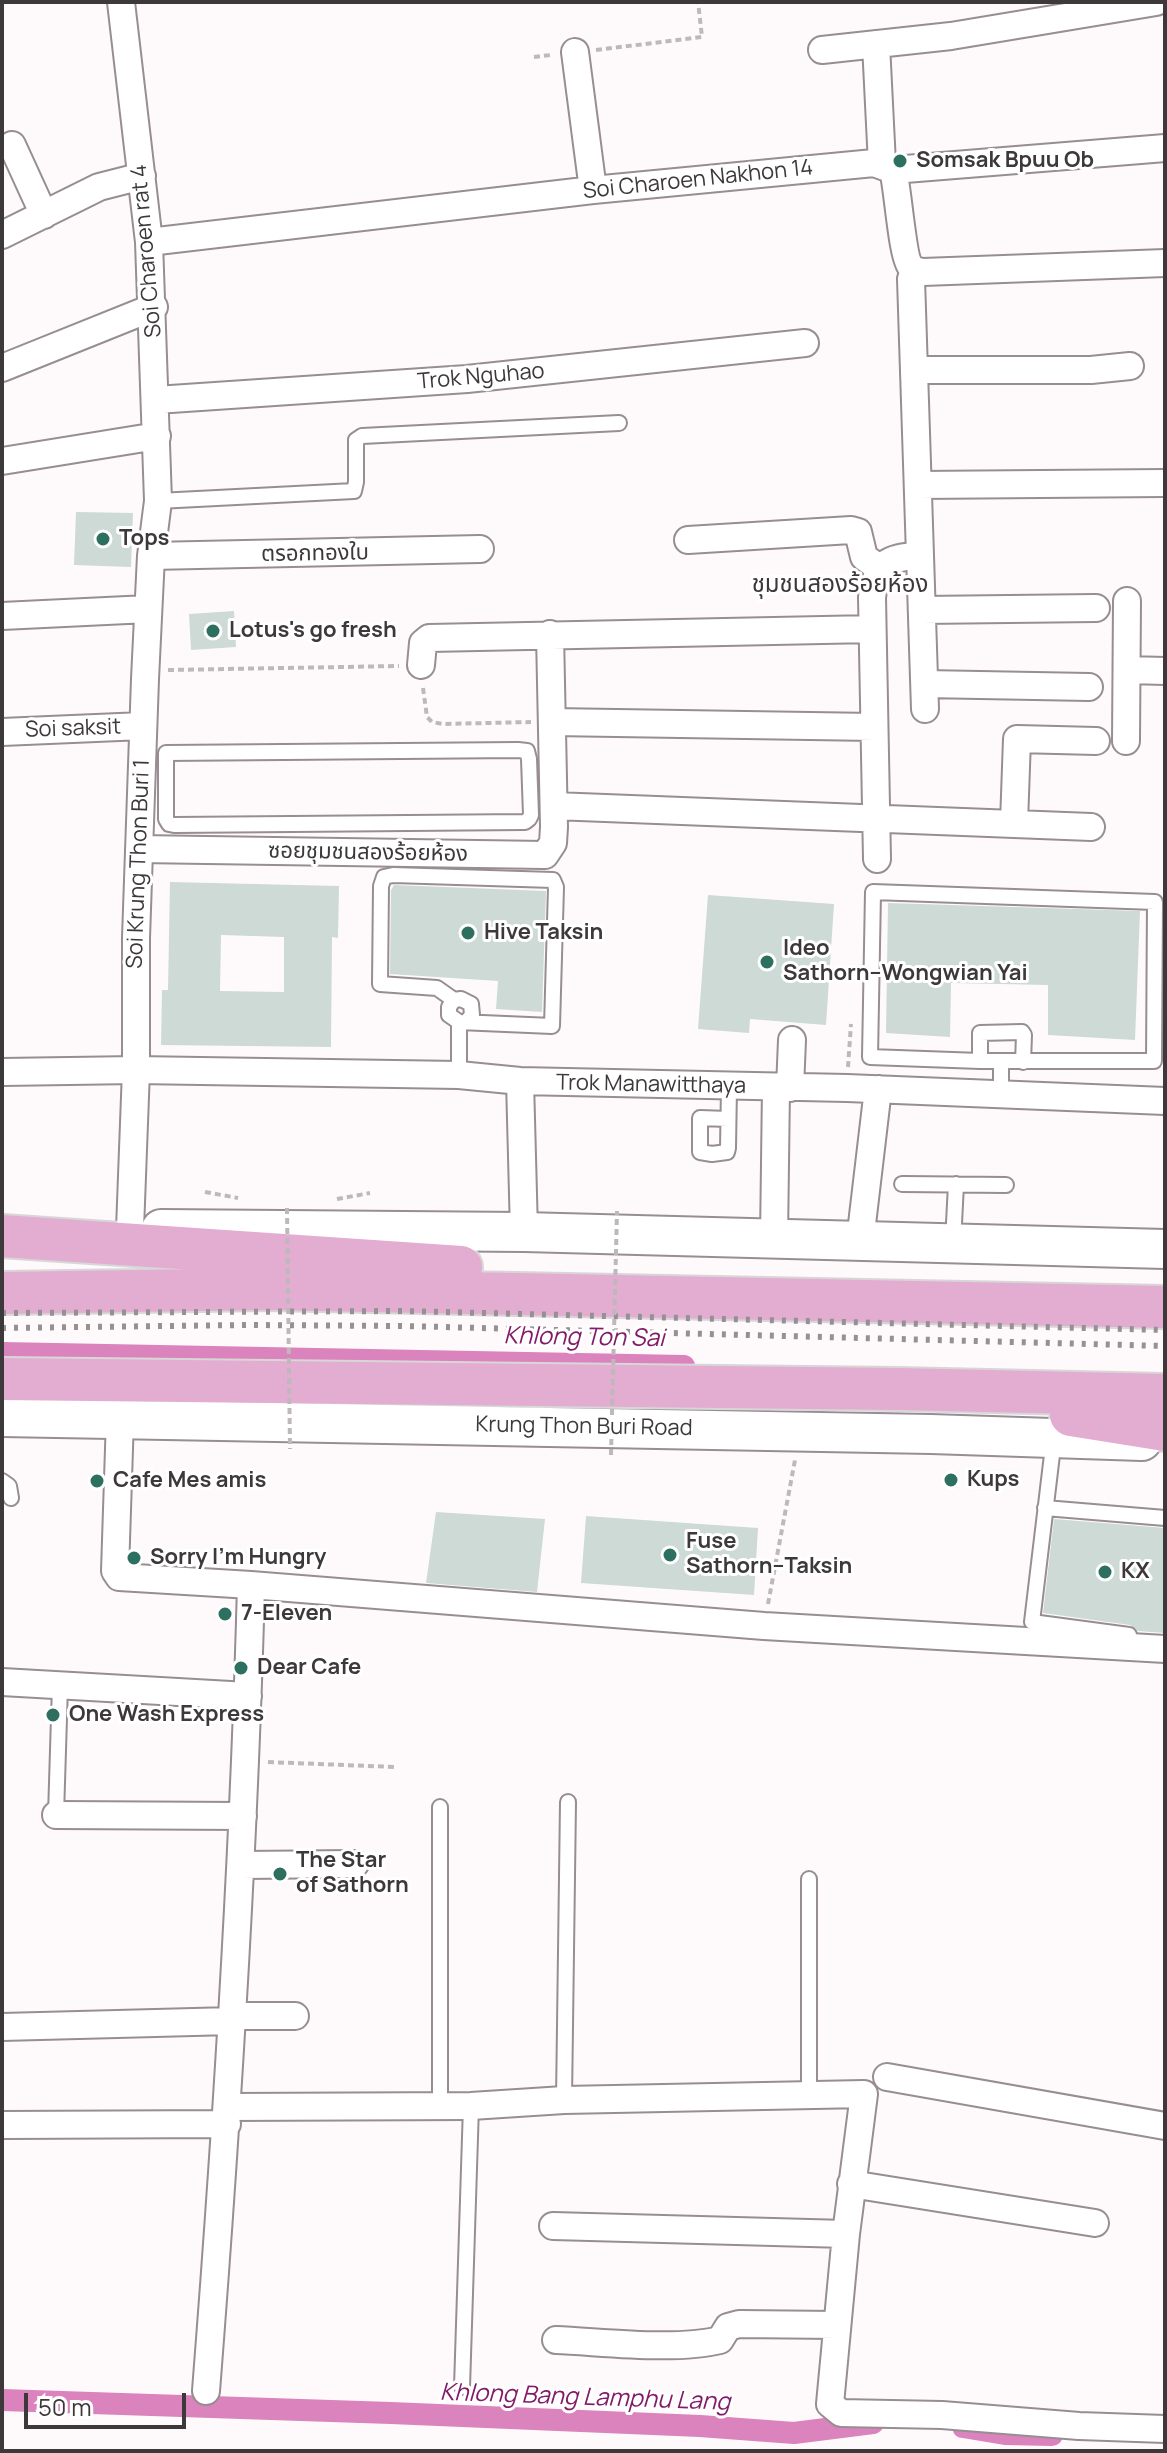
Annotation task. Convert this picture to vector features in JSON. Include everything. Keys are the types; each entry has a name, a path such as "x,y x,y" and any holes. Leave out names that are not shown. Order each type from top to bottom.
{"main road":[{"path":"2,1233 130,1229 524,1232 1165,1249"},
{"path":"2,1233 487,1269 700,1298"},
{"path":"2,1293 268,1289 1165,1307"},
{"path":"1107,1306 1165,1294"},
{"name":"Krung Thon Buri Road","path":"2,1379 1165,1395"},
{"path":"2,1405 266,1395 403,1383"},
{"path":"900,1389 1165,1430"},
{"name":"Krung Thon Buri Road","path":"2,1417 801,1431 1165,1442"}],"street":[{"name":"Soi Charoen rat 4","path":"121,2 154,307 158,501"},
{"path":"822,50 951,36 1156,2"},
{"path":"876,44 888,167 909,266 914,270 1165,263"},
{"path":"575,52 593,190"},
{"path":"12,145 44,215"},
{"name":"Soi Charoen Nakhon 14","path":"149,242 593,190 874,163 888,167 1165,148"},
{"path":"2,235 99,187 142,176"},
{"path":"914,270 911,279 925,696 1089,687"},
{"path":"2,368 154,307"},
{"name":"Trok Nguhao","path":"156,400 467,379 805,343"},
{"path":"914,370 1091,370 1130,366"},
{"path":"2,461 157,436"},
{"path":"918,485 1165,483"},
{"name":"Soi Krung Thon Buri 1","path":"130,1229 139,849 154,753 143,726 145,671 151,556 158,501"},
{"path":"688,540 851,530 858,532 864,557 879,568"},
{"name":"ตรอกทองใบ","path":"151,556 480,549"},
{"path":"877,859 872,629 875,574 879,568 902,556 920,556"},
{"path":"1126,741 1127,601"},
{"path":"922,610 1096,608"},
{"path":"2,616 148,609"},
{"path":"421,665 423,643 429,638 872,629"},
{"name":"ซอยชุมชนสองร้อยห้อง","path":"139,849 545,855 553,843 554,806 550,634"},
{"path":"1128,670 1165,671"},
{"path":"552,722 874,727"},
{"name":"Soi saksit","path":"2,732 143,726"},
{"path":"1014,823 1017,739 1096,741"},
{"path":"554,806 1091,827"},
{"path":"774,1238 784,1048"},
{"name":"Trok Manawitthaya","path":"2,1072 136,1070 459,1075 520,1081 878,1089 1165,1101"},
{"path":"520,1081 524,1232"},
{"path":"860,1241 878,1089"},
{"path":"120,1418 117,1575 764,1626 1165,1649"},
{"path":"206,2391 228,2115 251,1585"},
{"path":"2,1682 248,1696"},
{"path":"56,1815 243,1816"},
{"path":"241,1865 355,1864"},
{"path":"2,2027 295,2016"},
{"path":"887,2077 1165,2126"},
{"path":"2,2125 564,2100 864,2094 851,2184 830,2404 841,2413 942,2415 1165,2429"},
{"path":"851,2184 1095,2223"},
{"path":"553,2226 846,2234"},
{"path":"556,2340 697,2343 720,2340 728,2327 739,2324 837,2325"}],"lane":[{"path":"158,501 354,491 356,440 362,436 619,423"},
{"path":"525,751 529,759 530,818 525,822 171,824 166,819 154,753 525,751"},
{"path":"459,1075 463,1022 472,1015 471,1004 461,999 454,1000 437,988 380,984 381,886 384,877 553,880 556,887 552,1026 463,1022"},
{"path":"873,892 1155,902 1154,1061 980,1061 870,1057 873,892"},
{"path":"980,1061 980,1033 1022,1032 1023,1062"},
{"path":"1001,1061 1001,1094"},
{"path":"728,1119 729,1087"},
{"path":"902,1184 1006,1185"},
{"path":"953,1243 956,1184"},
{"path":"1054,1438 1032,1622 1165,1639"},
{"path":"2,1481 9,1486 11,1498"},
{"path":"1045,1508 1165,1518"},
{"path":"56,1815 60,1685"},
{"path":"564,2100 568,1802"},
{"path":"440,1807 440,2106"},
{"path":"809,1879 809,2096"},
{"path":"462,2387 471,2106"}],"path":[{"path":"534,57 702,37 698,2"},
{"path":"145,671 421,665 424,704 427,717 432,722 552,722"},
{"path":"287,1208 290,1449"},
{"path":"611,1455 617,1211"},
{"path":"764,1626 801,1431"},
{"path":"245,1761 394,1767"}],"building":[{"name":"Tops","path":"76,512 133,513 131,567 74,565"},
{"name":"Lotus's go fresh","path":"234,611 236,647 191,650 189,614"},
{"path":"170,882 339,886 338,938 332,937 331,1047 161,1045 162,990 168,990","holes":["221,935 284,937 284,992 220,991"]},
{"name":"Hive Taksin","path":"394,885 546,891 542,1012 496,1009 498,981 390,974 391,890"},
{"name":"Ideo Sathorn–Wongwian Yai","path":"708,895 834,904 826,1025 750,1019 749,1033 698,1029"},
{"path":"888,903 1140,911 1135,1040 1048,1035 1048,985 951,983 950,1037 886,1033"},
{"path":"436,1512 545,1519 537,1592 426,1583"},
{"name":"Fuse Sathorn–Taksin","path":"586,1516 758,1528 754,1595 581,1583"},
{"name":"KX","path":"1054,1519 1165,1528 1165,1633 1043,1613"}],"waterway":[{"name":"Khlong Ton Sai","path":"2,1353 684,1366"},
{"name":"Khlong Bang Lamphu Lang","path":"2,2400 391,2413 794,2433 873,2423"},
{"name":"Khlong Bang Lamphu Lang","path":"963,2427 1005,2434 1052,2435"}],"railway":[{"path":"2,1313 403,1311 1165,1330"},
{"path":"2,1328 405,1326 1165,1346"}],"place":[{"name":"Somsak Bpuu Ob","path":"900,161"},
{"name":"Tops","path":"103,539"},
{"name":"Lotus's go fresh","path":"213,631"},
{"name":"Hive Taksin","path":"468,933"},
{"name":"Ideo Sathorn–Wongwian Yai","path":"767,962"},
{"name":"Kups","path":"951,1480"},
{"name":"Cafe Mes amis","path":"97,1481"},
{"name":"Fuse Sathorn–Taksin","path":"670,1555"},
{"name":"Sorry I’m Hungry","path":"134,1558"},
{"name":"KX","path":"1105,1572"},
{"name":"7-Eleven","path":"225,1614"},
{"name":"Dear Cafe","path":"241,1668"},
{"name":"One Wash Express","path":"53,1715"},
{"name":"The Star of Sathorn","path":"280,1874"}],"district":[{"name":"ชุมชนสองร้อยห้อง","path":"840,585"}]}
